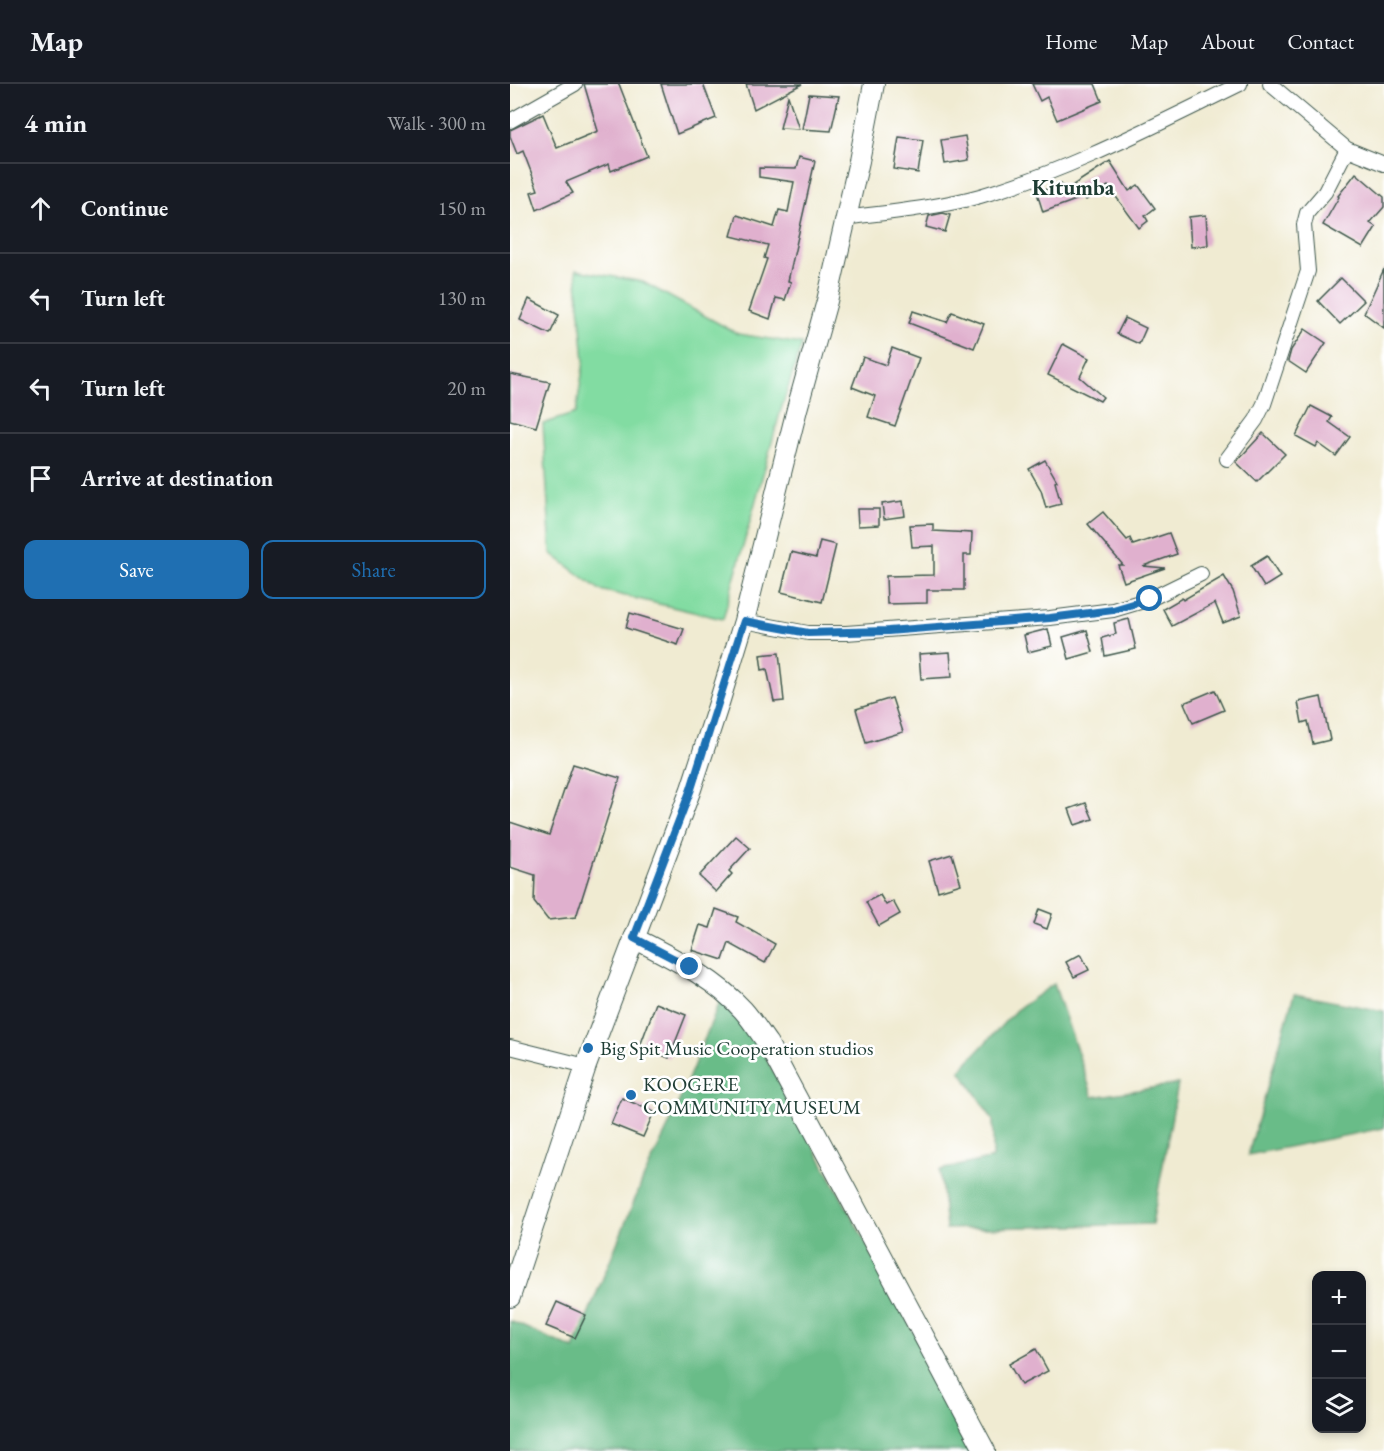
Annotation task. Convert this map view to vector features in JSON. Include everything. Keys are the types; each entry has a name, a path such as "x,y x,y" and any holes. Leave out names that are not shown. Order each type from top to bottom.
{"street":[{"path":"510,121 575,84"},
{"path":"510,1297 586,1066 691,789 744,621 797,409 828,301 845,218 860,161 873,84"},
{"path":"845,218 915,209 979,196 1036,178 1076,163 1240,84"},
{"path":"1270,84 1347,149 1384,164"},
{"path":"1227,459 1256,420 1264,404 1307,277 1308,255 1304,225 1307,213 1325,192 1347,149"},
{"path":"744,621 808,633 846,633 1050,618 1113,610 1150,599 1201,574"},
{"path":"634,938 690,967 717,987 742,1010 768,1044 985,1451"},
{"path":"510,1047 586,1066"}],"green space":[{"path":"576,270 643,282 738,334 802,344 780,413 723,619 600,590 551,553 543,424 576,413 584,361"},
{"path":"1054,984 1093,1097 1178,1084 1152,1224 946,1229 940,1170 993,1158 993,1120 960,1070 1016,1010"},
{"path":"1294,994 1384,1011 1384,1128 1248,1155"},
{"path":"720,1001 743,1015 978,1451 510,1451 510,1321 574,1349 644,1177 671,1121"}],"building":[{"path":"584,84 619,84 647,156 611,171 609,164 566,182 573,193 537,210 531,192 538,190 523,151 517,154 510,130 543,114 557,148 598,131"},
{"path":"661,84 703,84 716,118 677,134"},
{"path":"746,84 802,84 754,109"},
{"path":"1032,84 1095,84 1102,101 1057,120 1047,97 1040,101"},
{"path":"809,94 839,96 831,131 802,129"},
{"path":"788,96 799,129 780,128"},
{"path":"965,136 969,160 945,164 941,140"},
{"path":"899,137 923,140 918,173 894,169"},
{"path":"799,157 815,161 788,281 791,282 785,300 776,298 770,319 749,311 767,259 764,258 768,245 731,236 737,215 774,227 779,210 788,212 794,182 759,177 759,168 796,169"},
{"path":"1110,161 1129,191 1138,185 1155,208 1145,216 1148,221 1139,228 1108,186 1086,200 1084,197 1043,212 1037,193 1061,183 1064,191"},
{"path":"1356,173 1384,197 1384,207 1370,223 1376,227 1363,248 1323,225 1338,196"},
{"path":"943,213 950,215 945,232 926,227 929,216"},
{"path":"1206,215 1208,245 1191,247 1189,217"},
{"path":"1384,269 1384,328 1364,313"},
{"path":"1341,278 1364,301 1340,324 1318,301"},
{"path":"529,299 559,315 550,334 520,320"},
{"path":"913,311 947,322 952,312 984,324 974,348 909,323"},
{"path":"1125,318 1146,328 1139,344 1117,334"},
{"path":"1305,329 1326,343 1306,373 1288,361 1291,350"},
{"path":"1063,344 1089,358 1080,377 1103,397 1100,401 1048,375"},
{"path":"892,348 919,358 895,426 868,417 875,396 852,387 863,357 886,365"},
{"path":"510,374 550,382 536,427 510,420"},
{"path":"1311,406 1332,417 1329,422 1350,437 1336,456 1318,443 1316,447 1296,436"},
{"path":"1263,433 1285,454 1257,482 1236,462"},
{"path":"1045,460 1057,481 1055,482 1061,504 1046,508 1041,490 1029,469"},
{"path":"903,501 905,516 884,519 882,504"},
{"path":"857,509 879,509 879,525 858,526"},
{"path":"1103,512 1127,540 1130,538 1133,545 1169,533 1177,554 1143,566 1165,568 1124,582 1118,565 1123,565 1088,524"},
{"path":"933,524 933,531 972,533 971,555 964,555 964,590 927,590 927,603 887,604 886,576 934,575 934,546 912,547 910,525"},
{"path":"820,541 836,545 822,602 781,592 791,552 816,558"},
{"path":"1267,556 1280,577 1264,587 1251,566"},
{"path":"1224,576 1233,591 1241,616 1223,623 1215,603 1172,626 1163,609"},
{"path":"630,613 684,629 678,645 626,628"},
{"path":"1129,619 1136,649 1105,656 1102,638 1116,634 1114,623"},
{"path":"1048,629 1052,646 1028,652 1024,635"},
{"path":"1087,630 1093,652 1069,659 1063,637"},
{"path":"950,652 952,677 921,679 919,654"},
{"path":"779,653 784,701 774,702 767,669 762,670 760,655"},
{"path":"1215,690 1224,710 1193,723 1184,703"},
{"path":"1321,697 1330,740 1313,744 1308,721 1302,723 1298,702"},
{"path":"892,698 903,732 866,743 856,709"},
{"path":"573,764 620,778 576,917 548,920 534,902 535,875 510,867 510,822 549,835"},
{"path":"1086,803 1093,819 1075,825 1069,809"},
{"path":"736,836 750,848 729,871 732,874 716,892 699,876"},
{"path":"952,854 961,884 938,891 929,861"},
{"path":"880,895 886,905 893,901 900,914 879,926 866,902"},
{"path":"716,909 738,917 736,922 775,944 765,963 729,943 723,960 692,950 700,925 710,928"},
{"path":"1039,909 1052,914 1047,929 1034,924"},
{"path":"1081,954 1089,970 1074,977 1066,962"},
{"path":"656,1003 686,1015 669,1058 640,1046"},
{"path":"622,1098 654,1112 643,1137 611,1124"},
{"path":"557,1302 586,1315 575,1338 546,1326"},
{"path":"1036,1349 1048,1371 1021,1385 1009,1364"}],"place":[{"name":"Big Spit Music Cooperation studios","path":"588,1048"},
{"name":"KOOGERE COMMUNITY MUSEUM","path":"631,1095"}],"district":[{"name":"Kitumba","path":"1073,187"}],"route":[{"path":"690,967 634,938 691,789 744,621 808,633 888,631 1050,618 1113,610 1150,599"}]}
